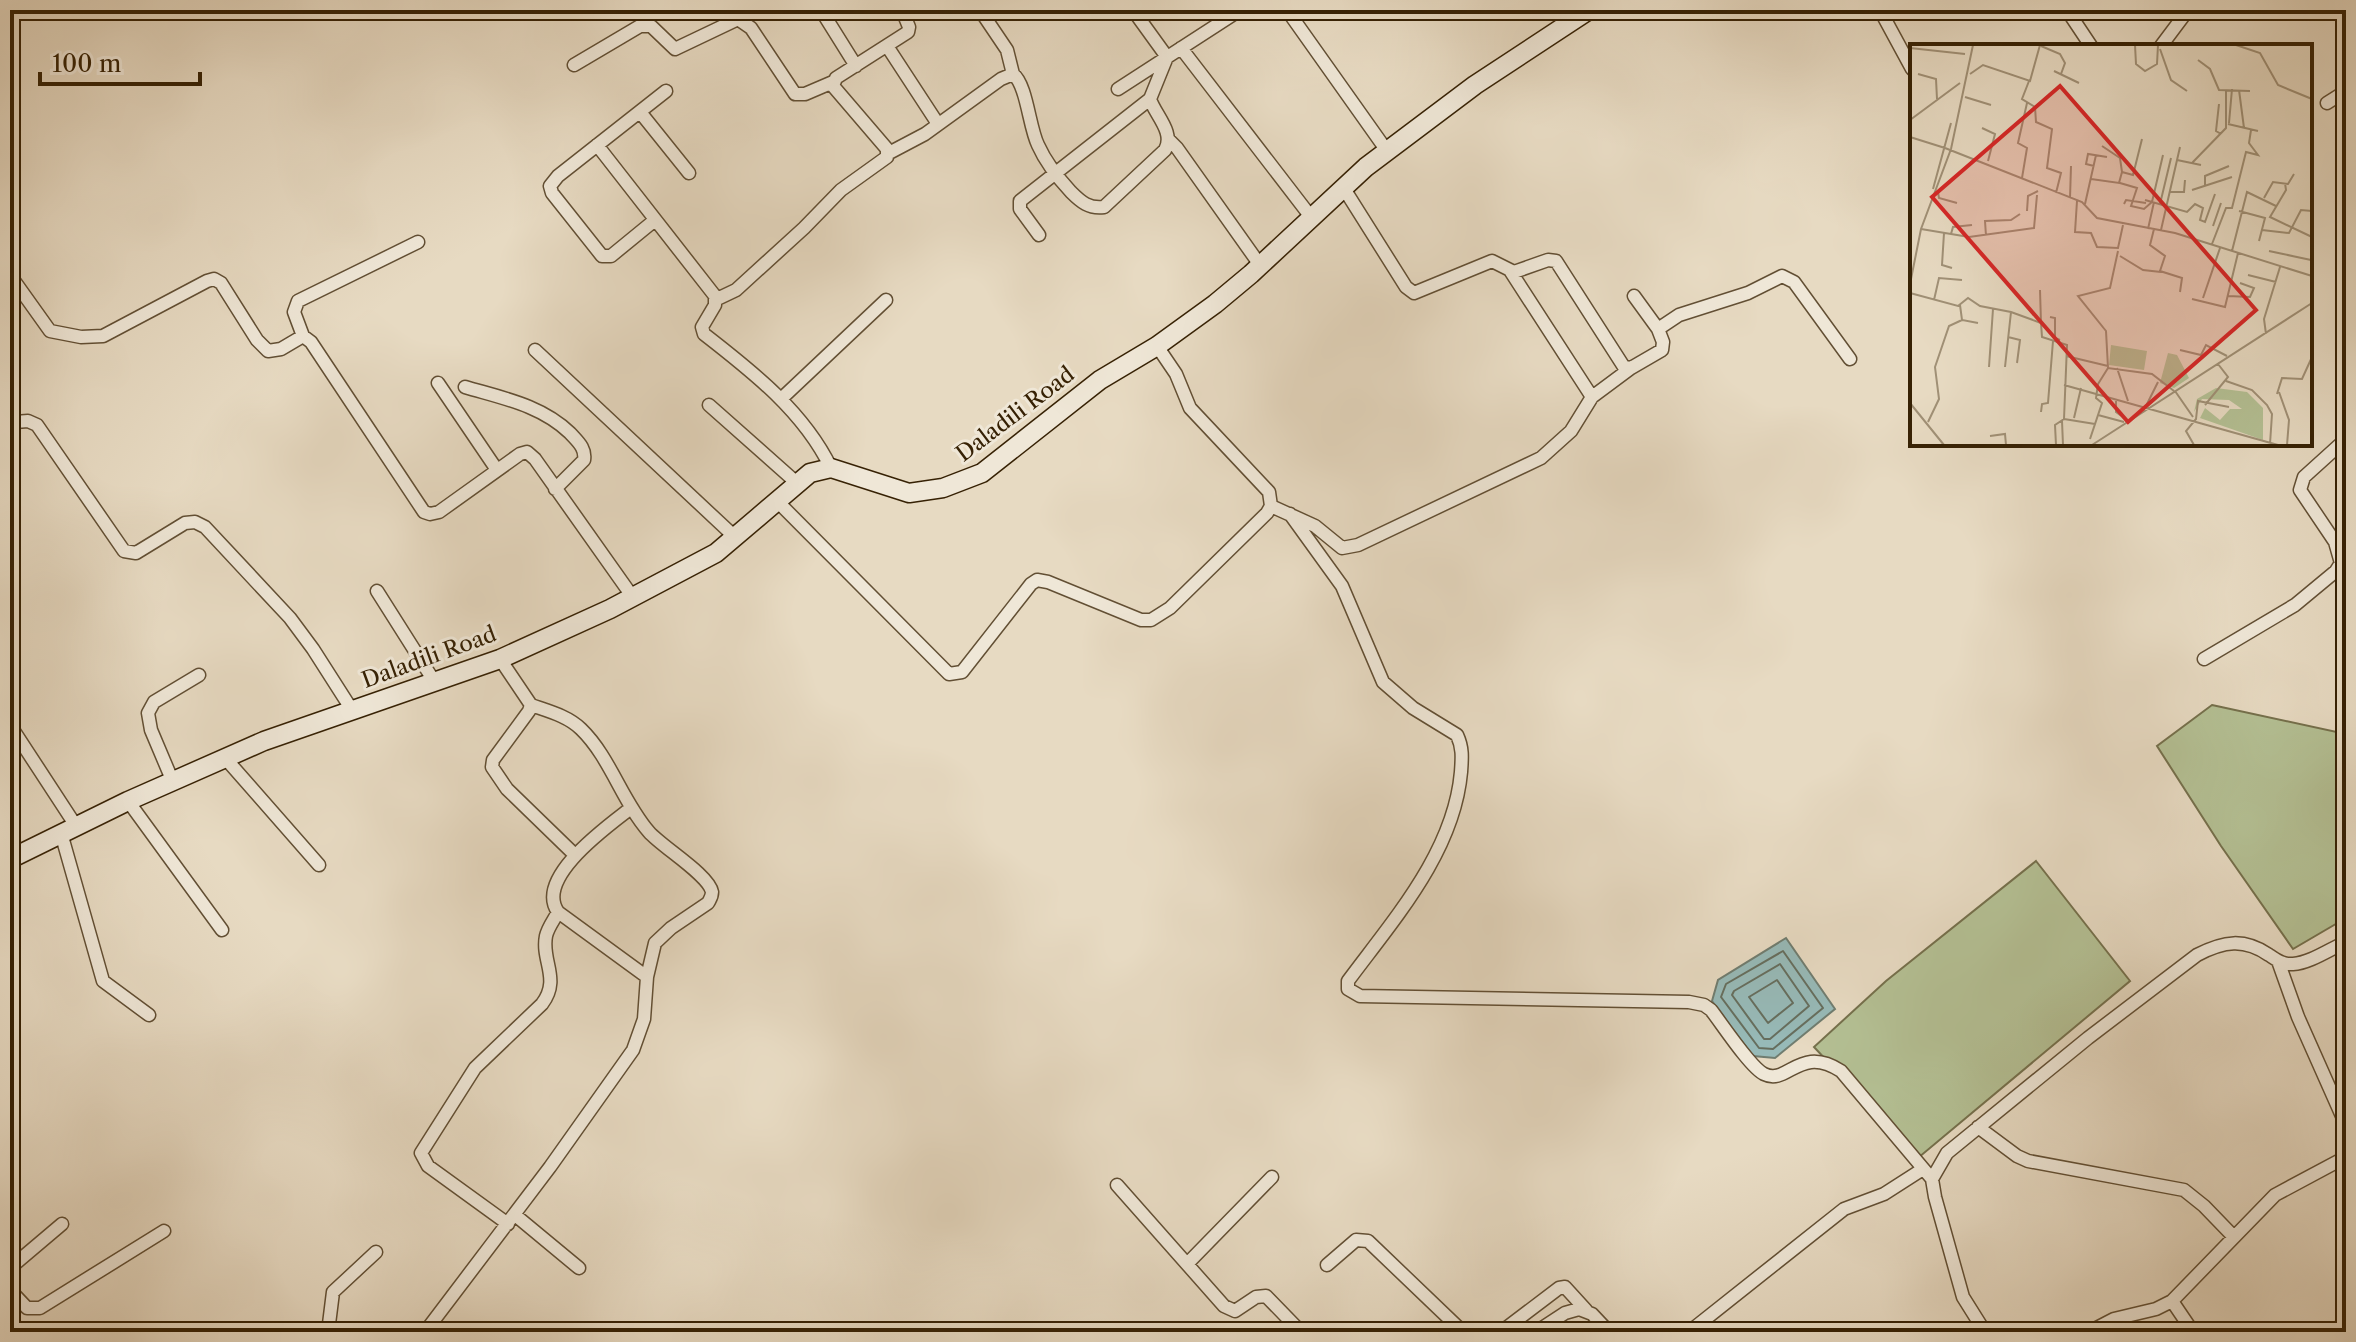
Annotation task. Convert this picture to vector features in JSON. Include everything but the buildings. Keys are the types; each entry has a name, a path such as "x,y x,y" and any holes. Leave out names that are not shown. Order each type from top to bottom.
{"main road":[{"name":"Daladili Road","path":"10,859 128,801 264,741 500,659 610,609 716,553 810,473 822,468 831,468 909,493 962,483 1000,460 1100,380 1157,346 1215,304 1387,151 1475,85 1589,10"},
{"path":"2344,1332 2346,1317"}],"street":[{"path":"821,10 856,66"},
{"path":"574,65 640,26 651,26 670,47 681,49 738,19 748,25 795,94 805,94 833,82 908,32 902,10"},
{"path":"980,10 1007,50 1013,74 1020,82 1038,147 1054,172 1087,206 1104,207 1165,150 1169,140 1167,130 1150,99"},
{"path":"1133,10 1167,57"},
{"path":"1118,89 1181,48 1221,15 1240,10"},
{"path":"1287,10 1387,151"},
{"path":"1880,10 1910,65"},
{"path":"2067,10 2090,44"},
{"path":"2162,44 2188,10"},
{"path":"887,46 938,124"},
{"path":"1181,48 1311,217"},
{"path":"1039,235 1019,205 1024,197 1150,99 1167,57"},
{"path":"831,468 813,435 781,399 704,334 702,327 715,300 736,290 841,190 882,162 889,153 911,143 1001,79 1013,74"},
{"path":"833,82 835,91 889,153"},
{"path":"655,220 611,256 602,256 552,193 550,186 558,176 666,91"},
{"path":"2327,103 2346,91"},
{"path":"640,112 689,173"},
{"path":"1169,140 1260,265"},
{"path":"597,145 713,293 715,300"},
{"path":"1343,187 1409,291 1419,293 1492,261 1511,272 1592,397"},
{"path":"418,242 298,301 294,312 303,336 311,342 424,512 439,512 527,452 632,596"},
{"path":"1511,272 1548,260 1556,261 1621,365 1631,368"},
{"path":"10,275 44,325 57,333 92,338 103,336 214,279 225,287 257,340 268,351 281,349 303,336"},
{"path":"1658,329 1679,315 1748,293 1787,276 1850,359"},
{"path":"1271,506 1315,526 1342,548 1358,545 1541,458 1571,431 1592,397 1662,350 1663,342 1658,329 1634,296"},
{"path":"781,399 886,300"},
{"path":"777,501 883,605 944,671 955,675 971,662 1037,580 1141,620 1151,620 1160,616 1271,506 1269,492 1190,408 1176,374 1157,346"},
{"path":"535,350 736,538"},
{"path":"438,383 497,470"},
{"path":"465,387 542,412 576,439 584,449 584,460 555,489"},
{"path":"709,405 798,484"},
{"path":"10,417 15,422 28,421 37,425 124,551 136,553 185,523 195,522 205,527 290,618 352,710"},
{"path":"2204,659 2295,605 2336,571 2341,563 2335,542 2300,490 2304,477 2346,439"},
{"path":"1290,514 1342,586 1383,682 1413,708 1457,735 1462,753 1456,804 1444,837 1399,912 1348,981 1348,989 1360,996 1689,1002 1711,1010 1755,1067 1766,1075 1778,1075 1811,1060 1828,1063 1841,1071 1928,1174 1963,1297 1985,1332"},
{"path":"377,591 434,681"},
{"path":"425,1332 633,1050 644,1019 647,977 655,943 708,903 712,890 704,878 650,833 581,728 557,714 531,705 500,659"},
{"path":"173,782 151,730 148,713 154,702 199,675"},
{"path":"531,705 493,760 492,767 507,789 575,855"},
{"path":"10,725 68,829 103,981 149,1015"},
{"path":"226,759 319,865"},
{"path":"128,801 222,930"},
{"path":"631,808 575,855 552,898 558,912 647,977"},
{"path":"558,912 546,936 551,982 549,994 469,1076 421,1153 428,1166 511,1219 579,1268"},
{"path":"1689,1332 1844,1209 1928,1174 1978,1127 2197,955 2213,947 2242,942 2256,946 2285,964 2301,963 2346,942"},
{"path":"2278,961 2302,1027 2346,1125"},
{"path":"1978,1127 2028,1161 2184,1190 2233,1236"},
{"path":"2089,1332 2114,1319 2156,1309 2172,1301 2275,1195 2294,1182 2346,1157"},
{"path":"1187,1264 1272,1177"},
{"path":"1117,1185 1230,1310 1241,1309 1256,1297 1266,1296 1301,1332"},
{"path":"10,1268 62,1224"},
{"path":"10,1290 27,1308 40,1308 164,1231"},
{"path":"1327,1265 1356,1240 1368,1241 1463,1332"},
{"path":"328,1332 333,1292 376,1252"},
{"path":"1501,1332 1559,1288 1565,1287 1609,1332"},
{"path":"2172,1301 2193,1332"},
{"path":"1536,1332 1573,1309 1586,1310"}],"green space":[{"path":"2212,705 2346,734 2346,918 2293,949 2221,846 2157,746"},
{"path":"2036,861 2130,981 1918,1158 1814,1047 1886,981"}],"water":[{"path":"1786,938 1835,1009 1775,1058 1753,1056 1712,1001 1718,980"}]}
